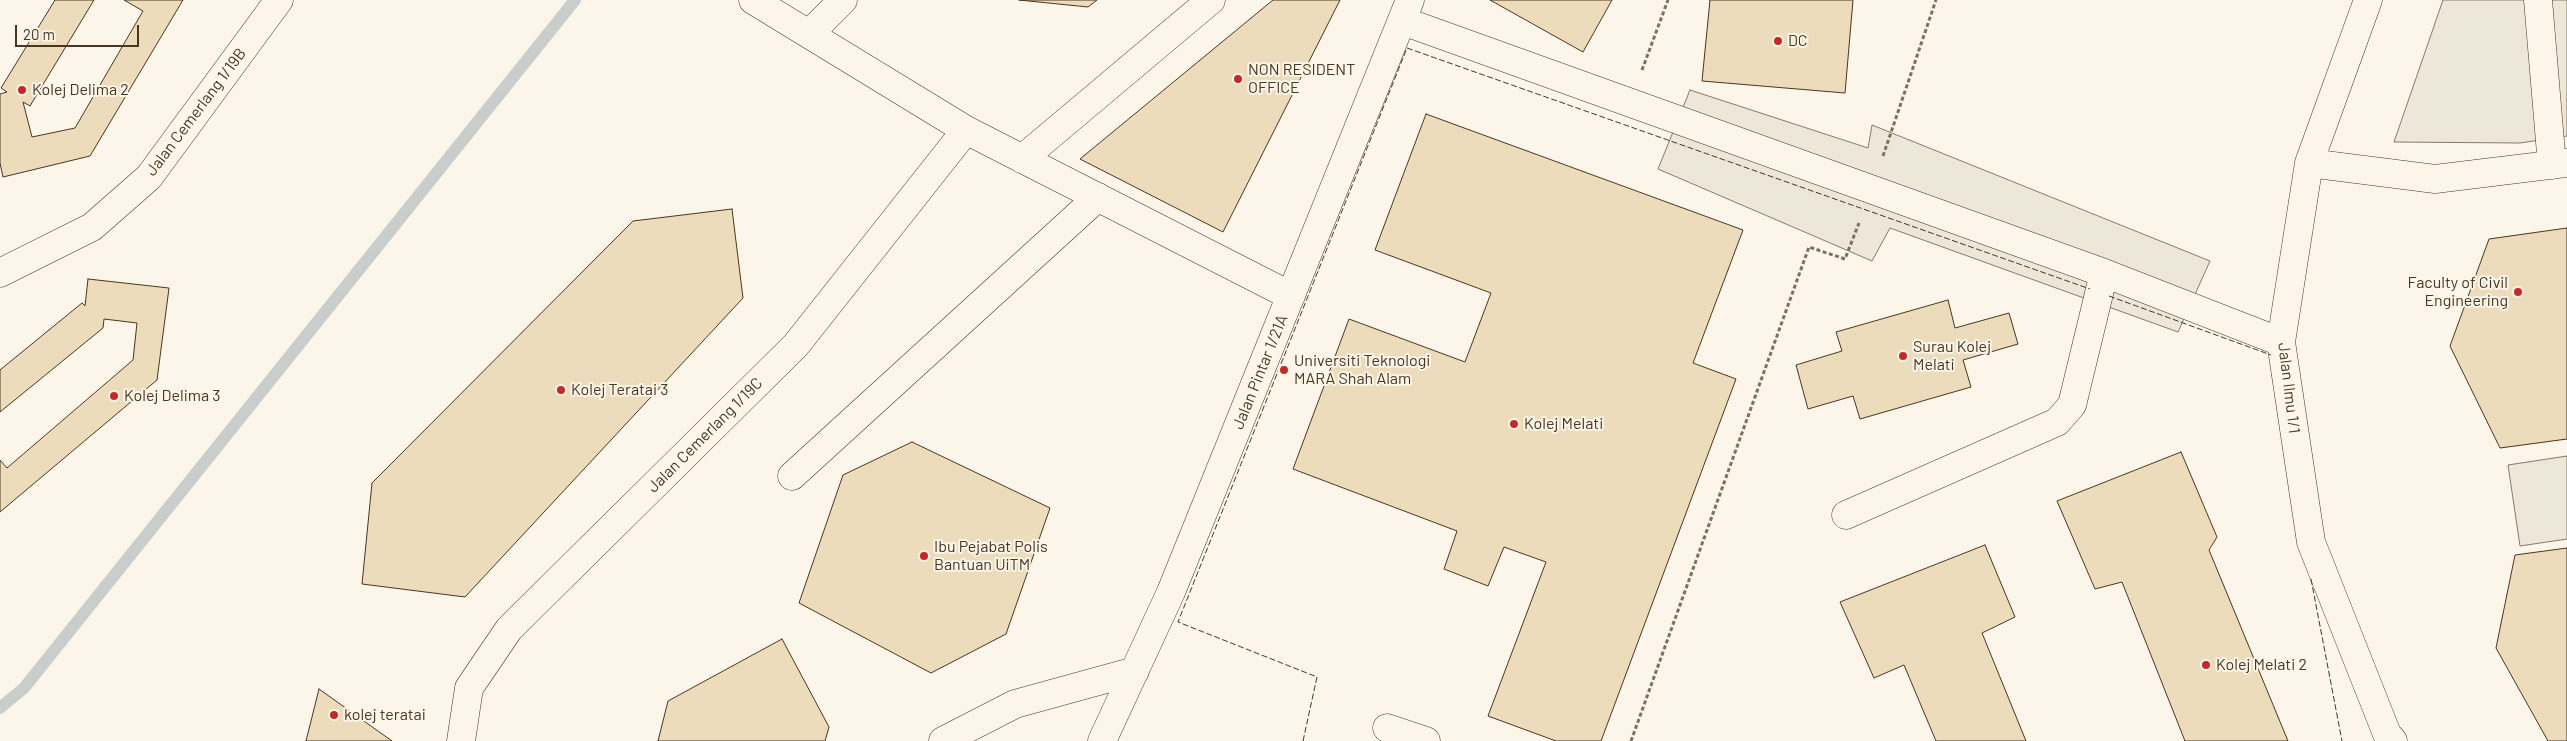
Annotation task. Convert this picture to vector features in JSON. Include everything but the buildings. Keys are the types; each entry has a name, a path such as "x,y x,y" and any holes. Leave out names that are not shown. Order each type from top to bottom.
{"street":[{"name":"Jalan Cemerlang 1/19B","path":"0,273 92,227 149,177 279,0"},
{"path":"753,0 966,130 1292,296"},
{"path":"809,34 844,0"},
{"path":"1022,158 1211,0"},
{"name":"Jalan Ilmu 1/1","path":"2368,0 2309,163 2281,342 2311,542 2388,734 2393,741"},
{"path":"2309,163 2435,179 2559,164 2538,0"},
{"path":"1407,11 1629,103 2104,273 2281,342"},
{"name":"Jalan Pintar 1/21A","path":"1102,741 1172,592 1407,11"},
{"name":"Jalan Cemerlang 1/19C","path":"461,741 469,688 509,629 796,346 966,130"},
{"path":"792,476 1098,197"},
{"path":"1846,515 2057,422 2072,405 2104,273"},
{"path":"943,741 1015,704 1135,670"},
{"path":"1388,728 1426,741"}],"path":[{"path":"1629,103 1668,0"},
{"path":"1631,741 1809,247 1845,259 1871,190 1936,0"}],"shaded area":[{"path":"2443,0 2567,0 2567,136 2520,143 2394,142"},
{"path":"1690,90 1868,148 1872,125 2210,261 2178,332 1890,228 1872,261 1658,169"},
{"path":"2567,456 2567,539 2520,546 2508,465"}],"waterway":[{"path":"0,708 24,688 575,0"}],"fence":[{"path":"1303,741 1317,677 1178,622 1407,48 2090,289"},
{"path":"2109,296 2271,355"},
{"path":"2311,579 2342,741"}],"place":[{"name":"DC","path":"1778,41"},
{"name":"NON RESIDENT OFFICE","path":"1238,79"},
{"name":"Kolej Delima 2","path":"22,90"},
{"name":"Faculty of Civil Engineering","path":"2518,292"},
{"name":"Surau Kolej Melati","path":"1903,356"},
{"name":"Universiti Teknologi MARA Shah Alam","path":"1284,370"},
{"name":"Kolej Teratai 3","path":"561,390"},
{"name":"Kolej Delima 3","path":"114,396"},
{"name":"Kolej Melati","path":"1514,424"},
{"name":"Ibu Pejabat Polis Bantuan UiTM","path":"924,556"},
{"name":"Kolej Melati 2","path":"2206,665"},
{"name":"kolej teratai","path":"334,715"}]}
